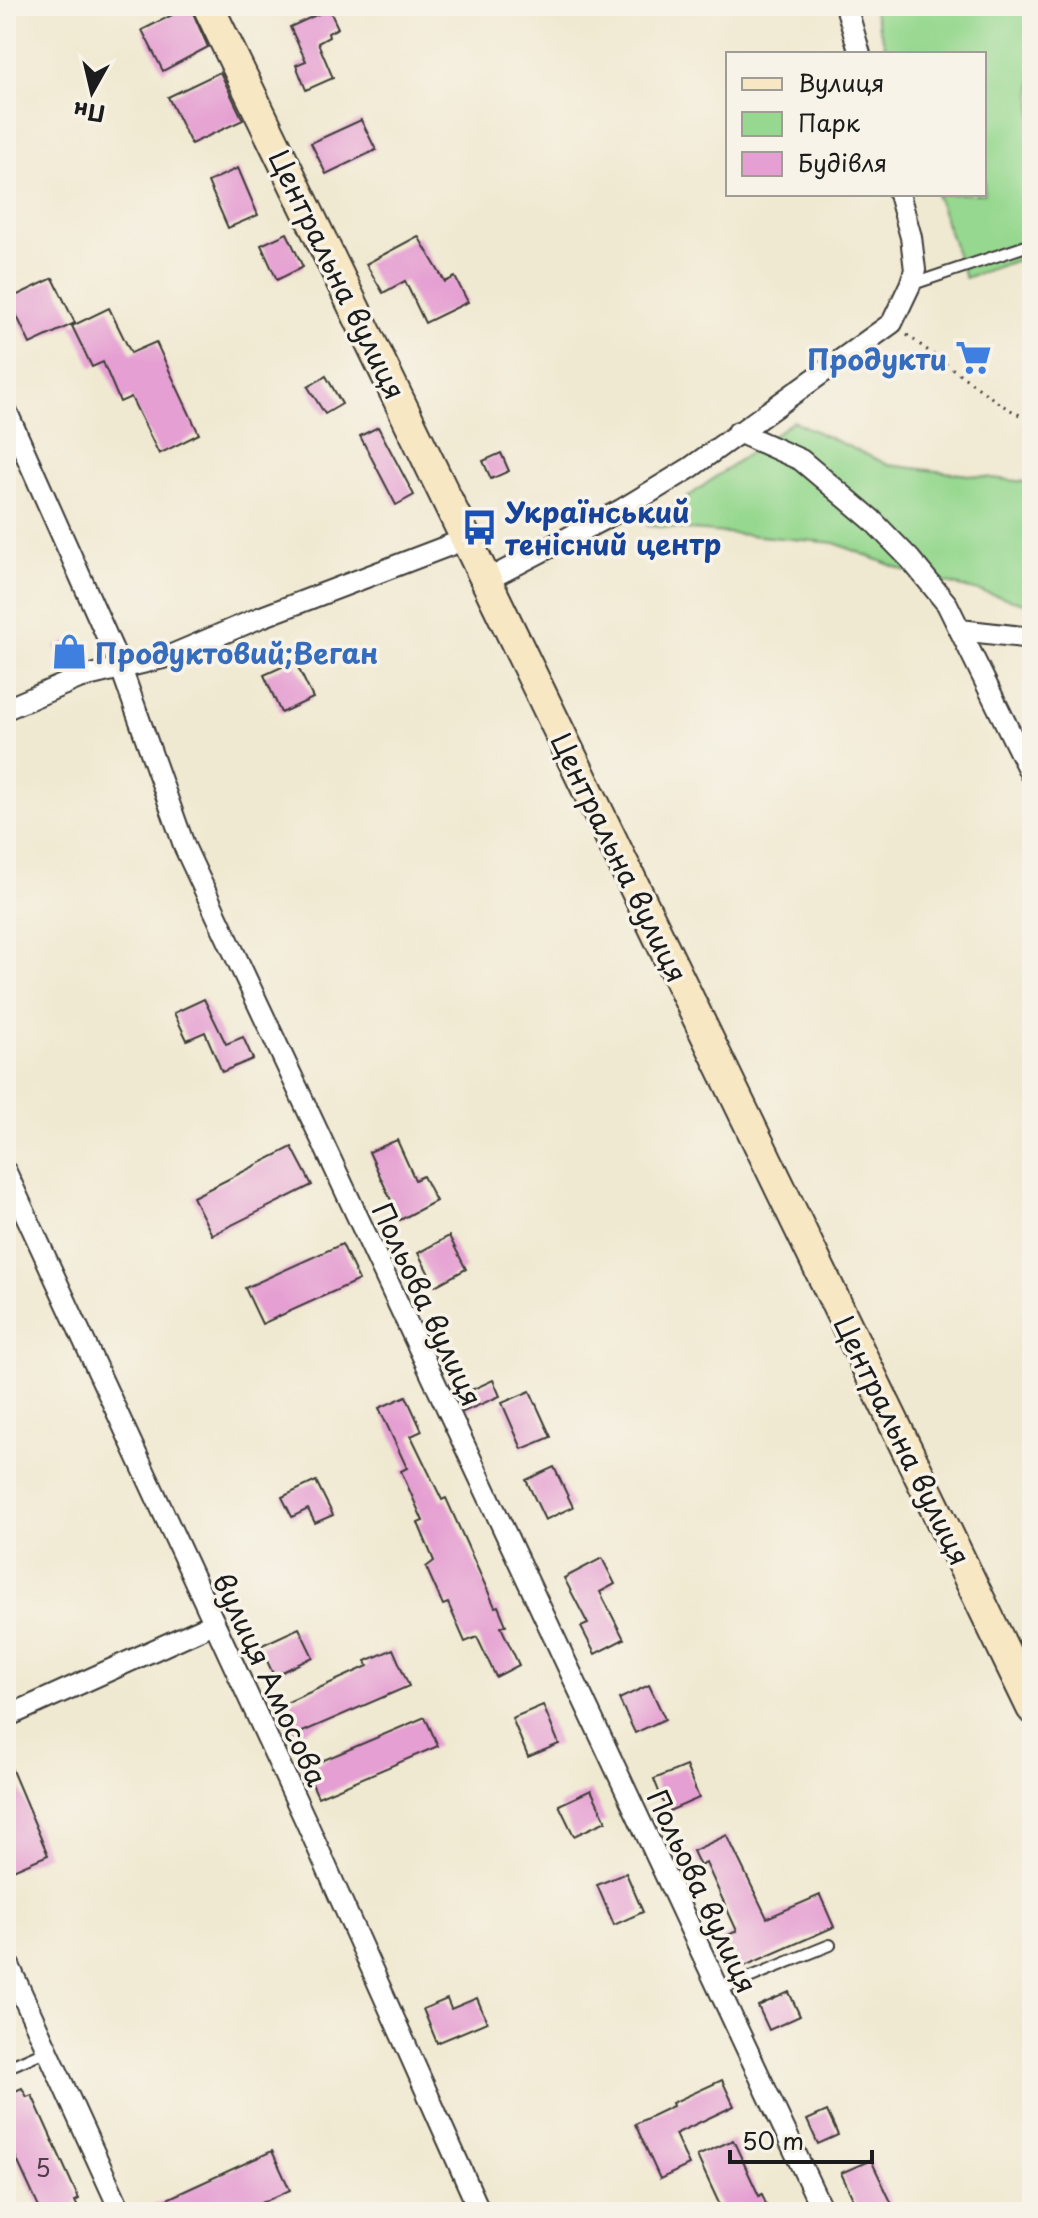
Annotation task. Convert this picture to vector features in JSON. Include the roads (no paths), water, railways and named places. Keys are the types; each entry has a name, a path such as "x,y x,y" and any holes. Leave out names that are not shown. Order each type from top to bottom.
{"main road":[{"name":"Центральна вулиця","path":"208,6 1032,1708"}],"street":[{"path":"846,6 859,52"},
{"path":"485,581 621,510 690,468 892,323 915,270 911,237 900,196"},
{"name":"Польова вулиця","path":"6,410 121,668 191,862 823,2212"},
{"path":"738,432 801,460 872,520 910,559 947,604 1032,777"},
{"path":"6,709 79,678 167,657 259,618 466,539"},
{"path":"960,630 1032,638"},
{"name":"вулиця Амосова","path":"6,1172 480,2212"},
{"path":"6,1717 214,1623"},
{"path":"6,1959 121,2212"}],"lane":[{"path":"910,285 1032,244"},
{"path":"719,1990 830,1945"},
{"path":"6,2068 47,2050"}],"place":[{"name":"Продукти","path":"973,358"},
{"name":"Український тенісний центр","path":"479,527"},
{"name":"Продуктовий;Веган","path":"69,652"}]}
